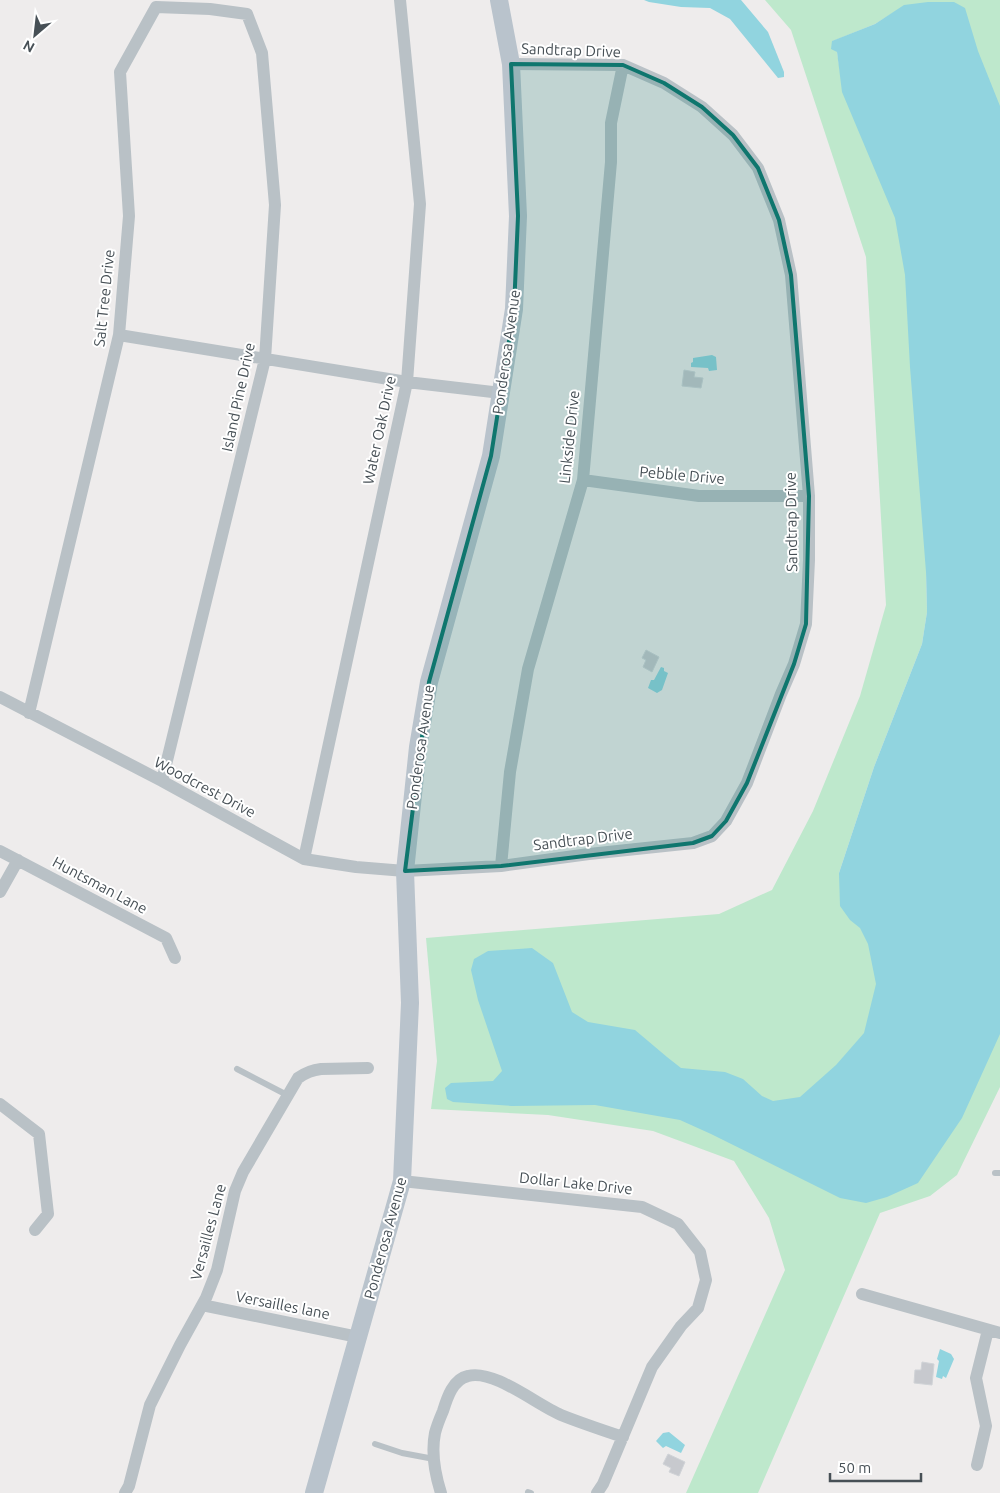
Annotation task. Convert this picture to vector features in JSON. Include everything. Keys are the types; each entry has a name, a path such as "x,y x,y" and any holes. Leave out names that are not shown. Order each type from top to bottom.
{"street":[{"name":"Water Oak Drive","path":"304,859 407,382 420,204 400,0"},
{"name":"Ponderosa Avenue","path":"314,1493 402,1181 410,1003 405,871 418,747 429,682 491,456 514,310 517,225 511,64 499,0"},
{"name":"Salt Tree Drive","path":"29,713 119,335 129,216 120,72 156,7 210,9 248,14"},
{"name":"Island Pine Drive","path":"162,781 265,359 275,205 262,53 248,14"},
{"name":"Sandtrap Drive","path":"405,871 501,866 589,854 693,844 712,836 726,821 747,783 794,664 806,624 809,496 791,275 779,220 758,168 734,135 702,107 664,83 623,66 511,64"},
{"name":"Linkside Drive","path":"501,866 510,772 528,669 583,480 611,162 610,123 623,66"},
{"path":"119,335 407,382 501,393"},
{"name":"Pebble Drive","path":"583,480 699,496 809,496"},
{"name":"Woodcrest Drive","path":"0,698 162,781 304,859 356,867 405,871"},
{"name":"Huntsman Lane","path":"0,851 166,938 175,958"},
{"path":"0,892 18,860"},
{"name":"Versailles Lane","path":"125,1493 129,1486 150,1405 180,1344 206,1298 217,1270 235,1191 243,1172 298,1078 306,1072 314,1070 368,1068"},
{"path":"0,1104 39,1134 48,1214 36,1230"},
{"name":"Dollar Lake Drive","path":"402,1181 642,1207 678,1224 700,1252 706,1280 698,1308 681,1326 652,1367 603,1484 597,1493"},
{"path":"862,1294 994,1331 976,1378 986,1426 977,1465"},
{"name":"Versailles lane","path":"202,1306 358,1337"},
{"path":"440,1493 435,1472 435,1434 445,1403 455,1384 468,1376 483,1375 500,1381 560,1415 623,1437"}],"lane":[{"path":"238,1069 289,1096"},
{"path":"375,1444 402,1453 434,1459"}],"highlighted area":[{"path":"511,64 623,65 664,83 702,107 733,135 758,168 779,220 791,275 809,496 806,624 794,664 747,783 726,821 712,836 693,843 501,866 405,871 429,682 491,456 514,309 518,216"}],"green space":[{"path":"765,0 1000,0 1000,519 926,572 927,612 922,644 874,767 839,873 1000,955 1000,1087 957,1175 930,1196 880,1213 758,1493 686,1493 785,1270 769,1218 734,1161 653,1131 548,1115 431,1109 437,1061 426,938 719,914 772,890 813,811 860,696 886,605 866,257 791,30","holes":["904,6 843,91 837,52 833,41 875,24"]}],"water":[{"path":"644,0 741,0 768,32 784,72 784,77 778,78 730,19 710,8 681,7"},
{"path":"928,2 954,2 965,8 978,51 1000,106 1000,1034 962,1118 918,1183 887,1197 866,1203 840,1198 680,1120 595,1105 512,1106 453,1102 447,1099 445,1088 451,1083 493,1081 502,1071 478,1000 471,970 474,959 488,951 532,948 553,963 572,1012 588,1022 635,1030 681,1068 725,1072 743,1079 762,1096 773,1101 800,1097 836,1065 864,1033 876,984 868,944 860,928 850,920 840,906 839,873 874,767 922,644 927,612 926,572 910,367 905,275 895,218 842,92 837,52 831,49 832,41 875,24 904,5"},
{"path":"712,355 716,357 717,370 709,371 708,368 691,367 693,358"},
{"path":"661,667 668,673 662,690 657,693 648,688 651,680 654,680"},
{"path":"940,1349 951,1354 954,1359 946,1378 943,1376 942,1379 936,1377 939,1361 937,1359"},
{"path":"669,1432 685,1445 681,1453 666,1446 663,1448 656,1441 663,1433"}],"building":[{"path":"684,370 695,372 694,377 703,378 701,388 682,386"},
{"path":"646,650 659,657 652,672 643,667 646,660 642,658"},
{"path":"922,1362 934,1364 932,1385 914,1383 915,1370 921,1370"},
{"path":"668,1454 685,1462 679,1476 669,1472 671,1468 663,1464"}]}
